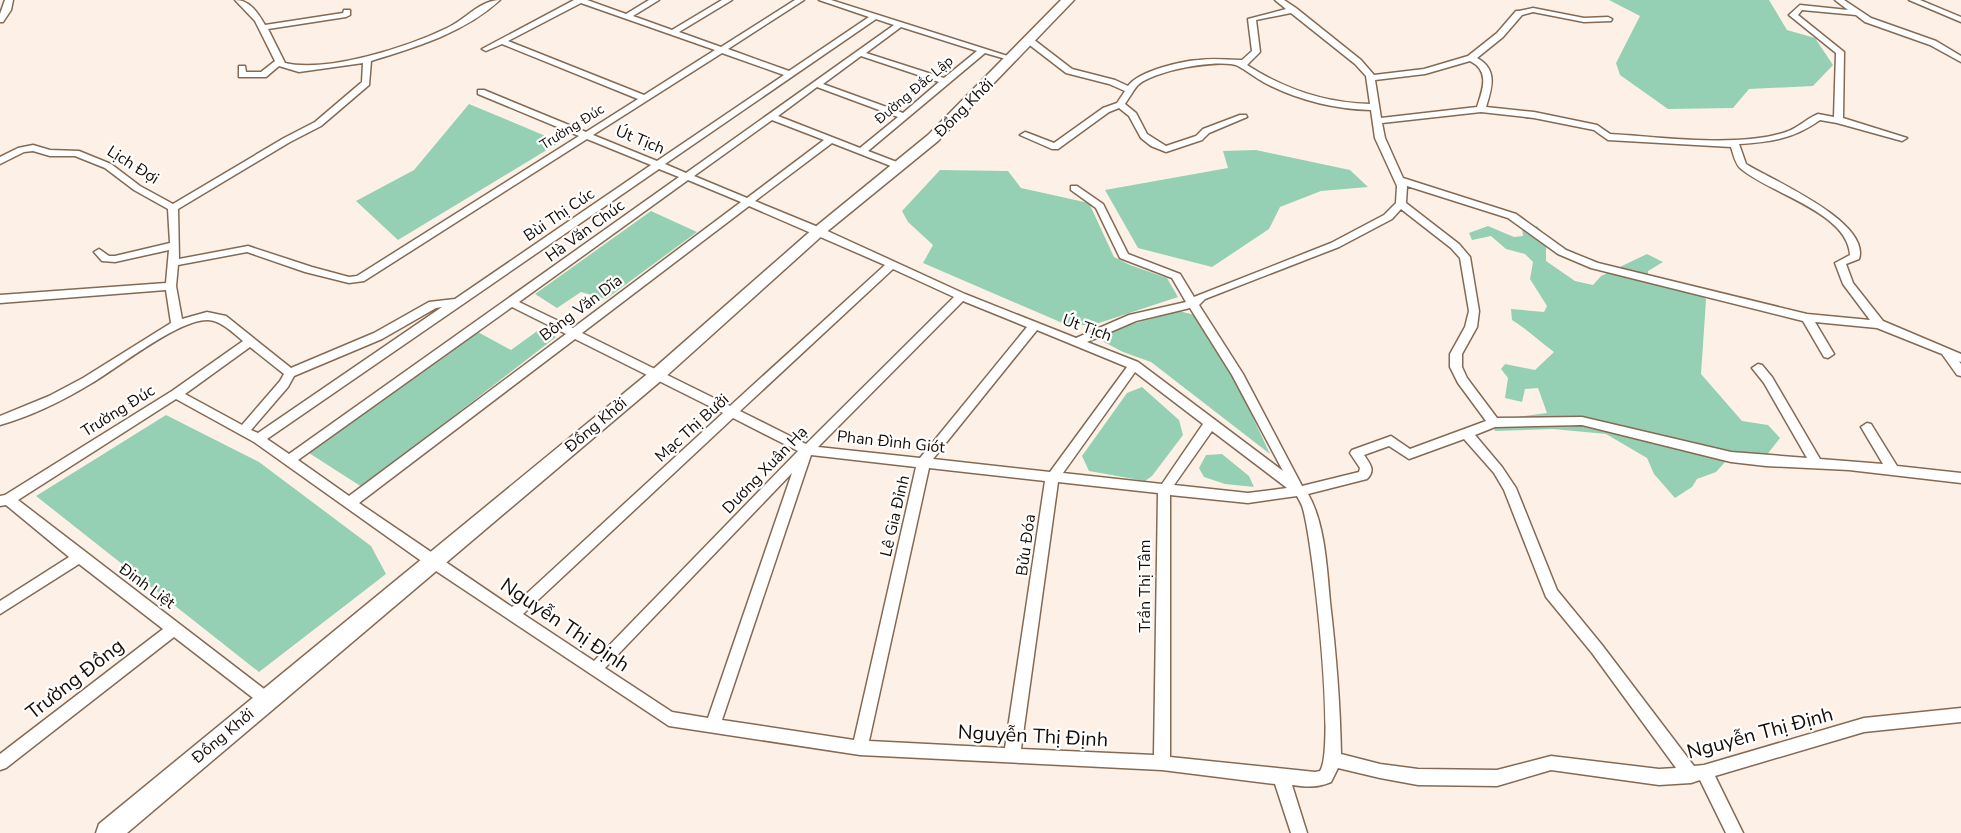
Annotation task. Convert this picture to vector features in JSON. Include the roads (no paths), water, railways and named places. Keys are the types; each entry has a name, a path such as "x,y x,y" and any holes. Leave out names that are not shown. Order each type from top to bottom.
{"street":[{"path":"0,20 7,10 9,0"},
{"path":"239,0 246,4 262,28 282,65 298,69"},
{"path":"242,69 242,75 266,74 367,60 417,44 452,29 496,0"},
{"path":"486,49 580,0 790,74"},
{"path":"626,17 655,0"},
{"path":"672,33 728,0"},
{"name":"Trường Đúc","path":"172,263 248,249 309,270 349,280 360,279 800,0"},
{"path":"823,0 1013,59"},
{"name":"Đồng Khởi","path":"108,833 657,375 819,231 933,138 1013,59 1068,0"},
{"path":"1078,341 1133,318 1193,304 1201,297 1359,234 1388,217 1401,204 1402,186 1380,138 1370,78 1359,62 1279,0"},
{"path":"1839,0 1868,20 1933,43 1961,60"},
{"path":"1913,0 1961,20"},
{"path":"1838,120 1840,52 1793,15 1800,7 1857,13"},
{"path":"1240,64 1256,52 1252,19 1293,10"},
{"path":"1370,78 1425,71 1471,58 1500,35 1519,13 1525,10 1584,20 1608,19"},
{"path":"262,28 346,15 347,12"},
{"name":"Bùi Thị Cúc","path":"258,439 875,16"},
{"name":"Hà Văn Chúc","path":"288,461 899,25"},
{"path":"501,41 645,99"},
{"path":"1030,41 1069,71 1112,82 1131,90"},
{"name":"Đường Đắc Lập","path":"862,151 983,50"},
{"path":"859,53 945,81"},
{"path":"1471,58 1482,62 1488,71 1488,89 1481,109"},
{"path":"177,324 171,286 175,245 174,208 318,124 366,85 367,60"},
{"path":"266,74 280,61"},
{"path":"1026,135 1055,147 1106,110 1120,105 1134,84 1146,76 1199,62 1240,64 1300,94 1345,106 1374,107"},
{"path":"816,84 904,116"},
{"name":"Út Tịch","path":"481,92 819,231 961,296 1134,365 1300,490"},
{"path":"1120,105 1134,115 1139,127 1149,140 1166,149 1199,138 1206,131 1244,117"},
{"path":"1377,122 1481,109 1534,114 1597,128 1608,136 1616,138 1735,144 1735,141 1765,140 1787,135 1800,130 1818,117 1838,120 1902,138"},
{"path":"771,116 899,165"},
{"name":"Bông Văn Dĩa","path":"351,503 831,139"},
{"path":"1735,144 1742,165 1811,204 1854,241 1855,257 1840,264 1848,284 1879,324"},
{"name":"Lịch Đợi","path":"0,162 15,153 33,148 50,153 76,153 108,166 136,188 174,208"},
{"path":"1399,180 1512,216 1562,252 1586,264 1807,318 1879,324 1961,358"},
{"path":"1074,188 1100,206 1124,256 1176,276 1237,374 1309,507 1320,567 1333,699 1333,759"},
{"path":"1401,204 1455,246 1465,257 1474,311 1471,327 1456,354 1456,367 1462,380 1494,423"},
{"path":"99,252 106,258 115,260 175,245"},
{"name":"Mạc Thị Bưởi","path":"512,615 892,264"},
{"path":"0,299 171,286"},
{"name":"Dương Xuân Hạ","path":"595,669 807,450 961,296"},
{"path":"243,431 284,384 290,373 378,336 433,305 457,302"},
{"name":"Phan Đình Giót","path":"511,302 807,450 1248,498 1300,490 1364,476 1367,470 1356,454 1357,452 1391,441 1409,454 1467,434"},
{"path":"0,421 53,399 87,381 177,324 207,316 222,319 290,373"},
{"path":"1807,318 1828,354"},
{"name":"Lê Gia Đỉnh","path":"860,748 924,461 1034,326"},
{"name":"Trường Đúc","path":"4,501 176,394 250,342"},
{"path":"1941,350 1954,361 1961,372"},
{"name":"Bửu Đóa","path":"1012,755 1052,478 1134,365"},
{"path":"1758,368 1768,380 1816,463"},
{"name":"Nguyễn Thị Định","path":"176,394 258,439 432,561 669,719 860,748 1162,763 1315,780 1325,777 1333,759 1380,771 1418,777 1497,778 1551,763 1641,777 1697,773 1864,725 1961,715"},
{"path":"1735,833 1697,773 1551,593 1510,488 1498,470 1467,434 1494,423 1587,421 1723,455 1961,478"},
{"path":"1164,490 1210,424"},
{"path":"1867,427 1893,470"},
{"path":"713,725 807,450"},
{"name":"Trần Thị Tâm","path":"1162,763 1164,490"},
{"name":"Đinh Liệt","path":"4,501 78,558 175,627 267,700"},
{"path":"0,609 78,558"},
{"name":"Trường Đồng","path":"0,763 175,627"},
{"path":"1281,777 1299,833"}]}
